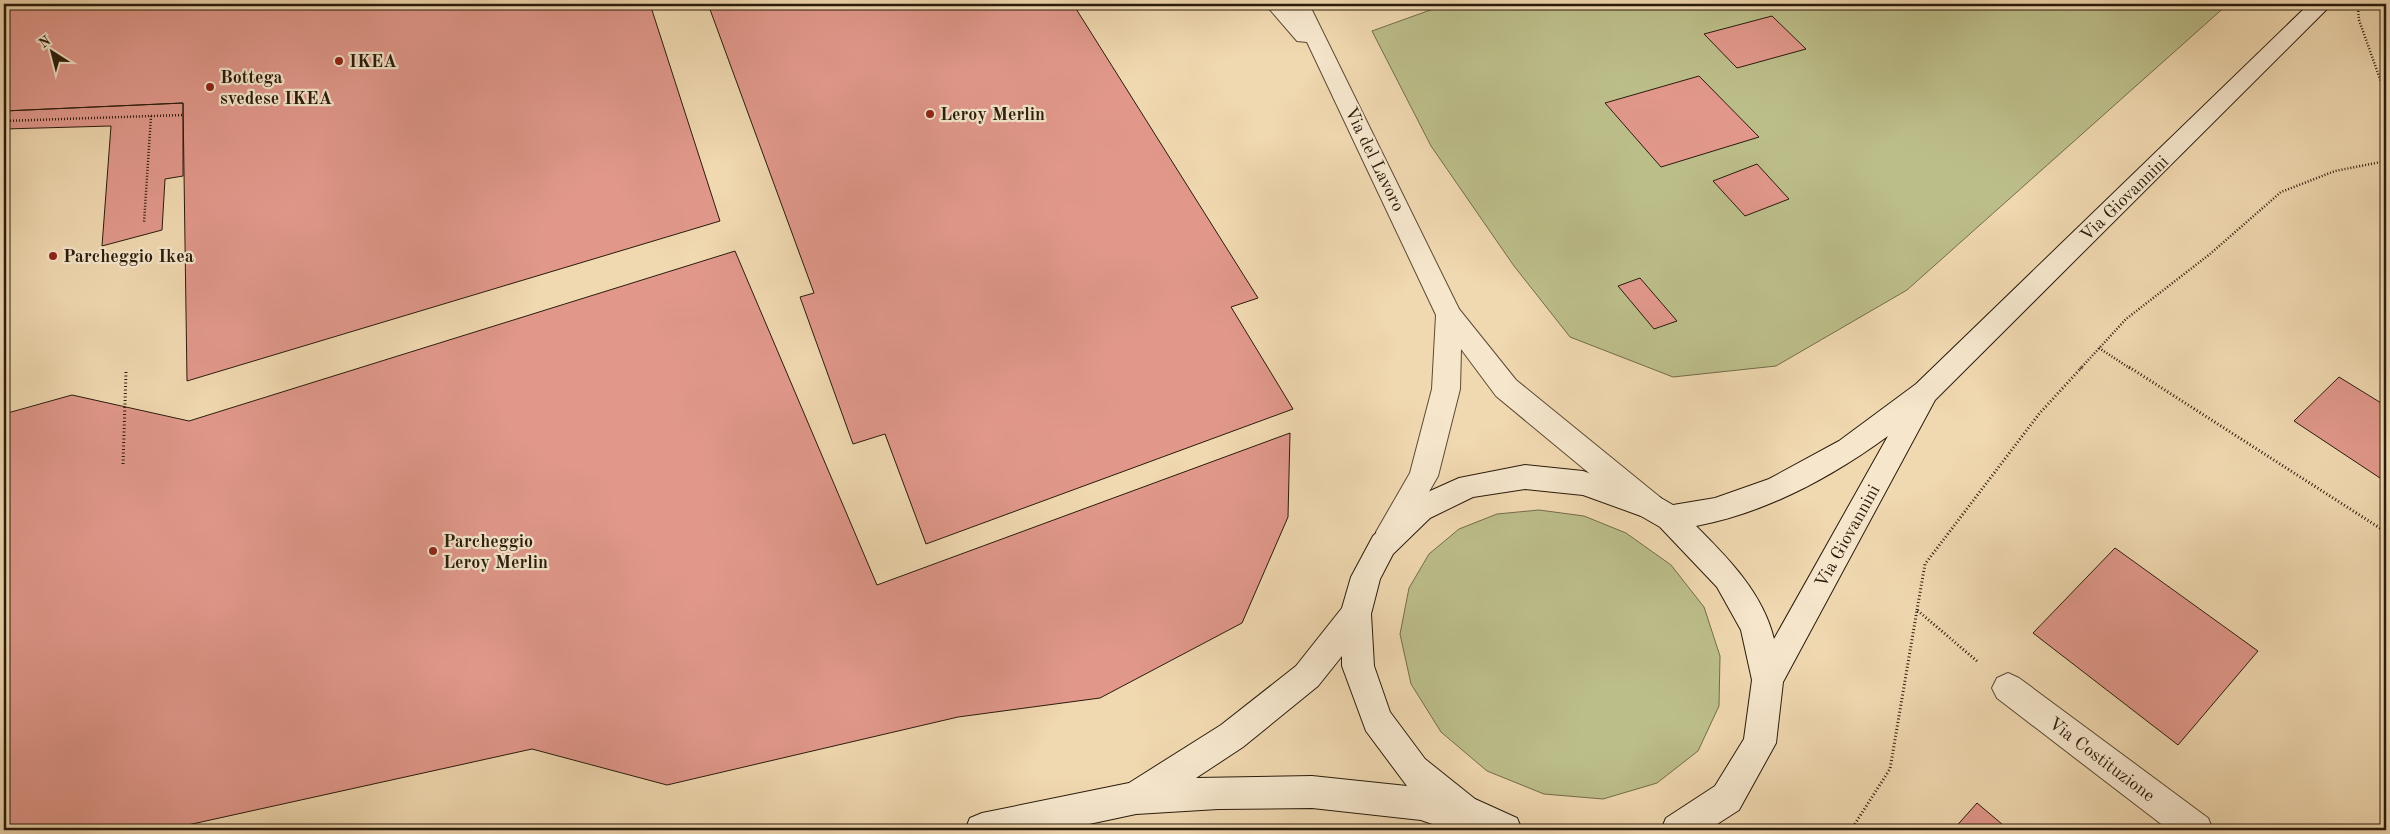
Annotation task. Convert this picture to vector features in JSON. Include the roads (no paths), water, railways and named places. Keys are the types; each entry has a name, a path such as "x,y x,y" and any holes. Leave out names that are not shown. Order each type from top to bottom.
{"street":[{"path":"1275,4 1329,63"},
{"name":"Via del Lavoro","path":"1299,4 1449,315 1506,388 1535,414 1660,513 1728,578 1756,627 1768,680"},
{"name":"Via Giovannini","path":"1660,513 1714,510 1779,487 1849,449 1926,392 2321,4"},
{"name":"Via del Lavoro","path":"1356,614 1366,577 1424,476 1446,389 1449,315"},
{"name":"Via Giovannini","path":"1768,680 1926,392"},
{"path":"1383,545 1420,509 1469,486 1525,477 1583,483 1660,513"},
{"path":"1136,798 1232,736 1307,676 1356,614"},
{"path":"1356,614 1358,666 1377,720 1413,770 1463,811 1505,830"},
{"path":"1678,830 1727,798 1760,743 1768,680"},
{"name":"Via Costituzione","path":"2008,688 2196,830"},
{"path":"982,830 1136,798 1218,793 1312,792 1421,804 1498,830"}],"place":[{"name":"IKEA","path":"339,61"},
{"name":"Bottega svedese IKEA","path":"210,87"},
{"name":"Leroy Merlin","path":"930,114"},
{"name":"Parcheggio Ikea","path":"53,256"},
{"name":"Parcheggio Leroy Merlin","path":"433,551"}]}
